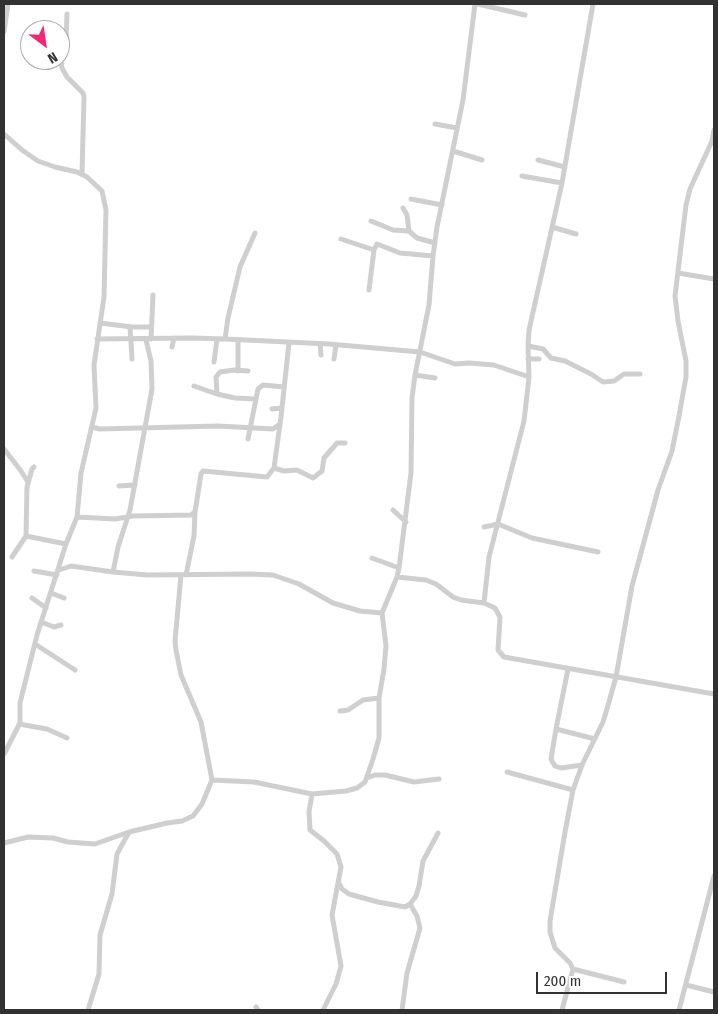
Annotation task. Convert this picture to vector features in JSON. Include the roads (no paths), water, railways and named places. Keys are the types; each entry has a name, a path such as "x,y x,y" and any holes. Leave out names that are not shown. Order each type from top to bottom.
{"street":[{"path":"212,780 260,783 312,794 346,791 357,788 362,786 367,778 379,738 379,698 386,646 382,613 398,577 412,473 412,398 415,375 429,305 434,243 453,151 477,4 525,15"},
{"path":"484,603 489,557 523,429 528,402 528,346 532,310 562,183 593,4"},
{"path":"4,32 7,6"},
{"path":"67,14 66,42 61,60 62,68 67,77 83,93 84,97 82,174"},
{"path":"435,124 457,128"},
{"path":"562,1010 573,969 556,948 550,927 565,832 574,790 582,765 603,722 616,677 632,586 658,490 672,451 686,377 686,362 676,303 678,273 690,189 712,141 714,130"},
{"path":"4,134 38,161 82,174 93,181 102,192 106,210 106,274 94,365 96,408 80,473 77,517 66,544 41,622 20,703 19,724 4,754"},
{"path":"453,151 482,160"},
{"path":"538,160 565,167"},
{"path":"522,176 562,183"},
{"path":"411,199 442,205"},
{"path":"403,208 407,215 409,231"},
{"path":"371,221 393,230 409,231 417,238 434,243"},
{"path":"552,227 576,234"},
{"path":"225,339 240,268 255,233"},
{"path":"341,239 374,250"},
{"path":"369,290 375,245 379,243 400,253 433,256"},
{"path":"678,273 714,279"},
{"path":"113,572 118,547 128,518 152,389 149,339 153,295"},
{"path":"100,323 130,327 151,327"},
{"path":"130,327 132,358"},
{"path":"172,347 174,338"},
{"path":"97,339 225,339 420,352 455,364 494,365 529,377"},
{"path":"214,362 217,339"},
{"path":"238,340 238,370"},
{"path":"4,843 28,837 53,838 73,843 95,844 129,832 182,821 193,816 202,804 212,780 201,722 181,675 176,650 183,575 194,536 199,481 203,470 267,476 274,468 288,343"},
{"path":"320,344 322,355"},
{"path":"334,359 336,345"},
{"path":"528,346 543,349 551,358 565,361 592,374 603,382 610,382 624,374 640,374"},
{"path":"528,359 539,359"},
{"path":"217,394 216,382 218,374 222,371 238,370 248,372"},
{"path":"415,375 435,378"},
{"path":"248,439 258,389 263,385 284,387"},
{"path":"194,386 235,398 256,399"},
{"path":"272,409 282,408"},
{"path":"92,427 100,429 146,425 153,428 200,426 273,429 280,424"},
{"path":"273,429 278,435"},
{"path":"274,468 284,471 297,470 313,478 322,470 324,458 336,442 345,443"},
{"path":"4,449 28,482"},
{"path":"12,557 26,536 25,516 28,482 34,467"},
{"path":"119,486 135,485"},
{"path":"393,510 406,522"},
{"path":"77,517 111,519 187,515 195,512"},
{"path":"484,527 498,524 532,538 598,552"},
{"path":"26,536 66,544"},
{"path":"372,558 399,568"},
{"path":"62,559 70,566 113,572 183,575 273,575 306,587 333,602 360,611 382,613"},
{"path":"34,571 58,572 70,566"},
{"path":"398,577 426,580 436,584 453,597 484,603 494,608 500,617 498,650 501,656 531,663 714,694"},
{"path":"51,593 64,598"},
{"path":"32,598 46,608"},
{"path":"41,622 54,627 61,625"},
{"path":"35,644 75,670"},
{"path":"568,669 551,759 555,766 561,768 582,765"},
{"path":"340,712 348,710 363,700 379,698"},
{"path":"19,724 47,729 67,738"},
{"path":"556,729 595,739"},
{"path":"370,770 375,775"},
{"path":"507,772 574,790"},
{"path":"367,778 375,775 390,775 414,782 439,779"},
{"path":"312,794 309,812 310,830 337,854 341,867 332,915 340,966 336,984 323,1010"},
{"path":"88,1010 99,974 100,935 112,894 117,854 129,832"},
{"path":"338,883 345,892 355,896 405,907 414,900 420,886 423,861 438,833"},
{"path":"679,1010 714,876"},
{"path":"402,1010 406,973 420,928 417,916 410,904"},
{"path":"573,969 624,982"},
{"path":"686,985 714,992"}]}
